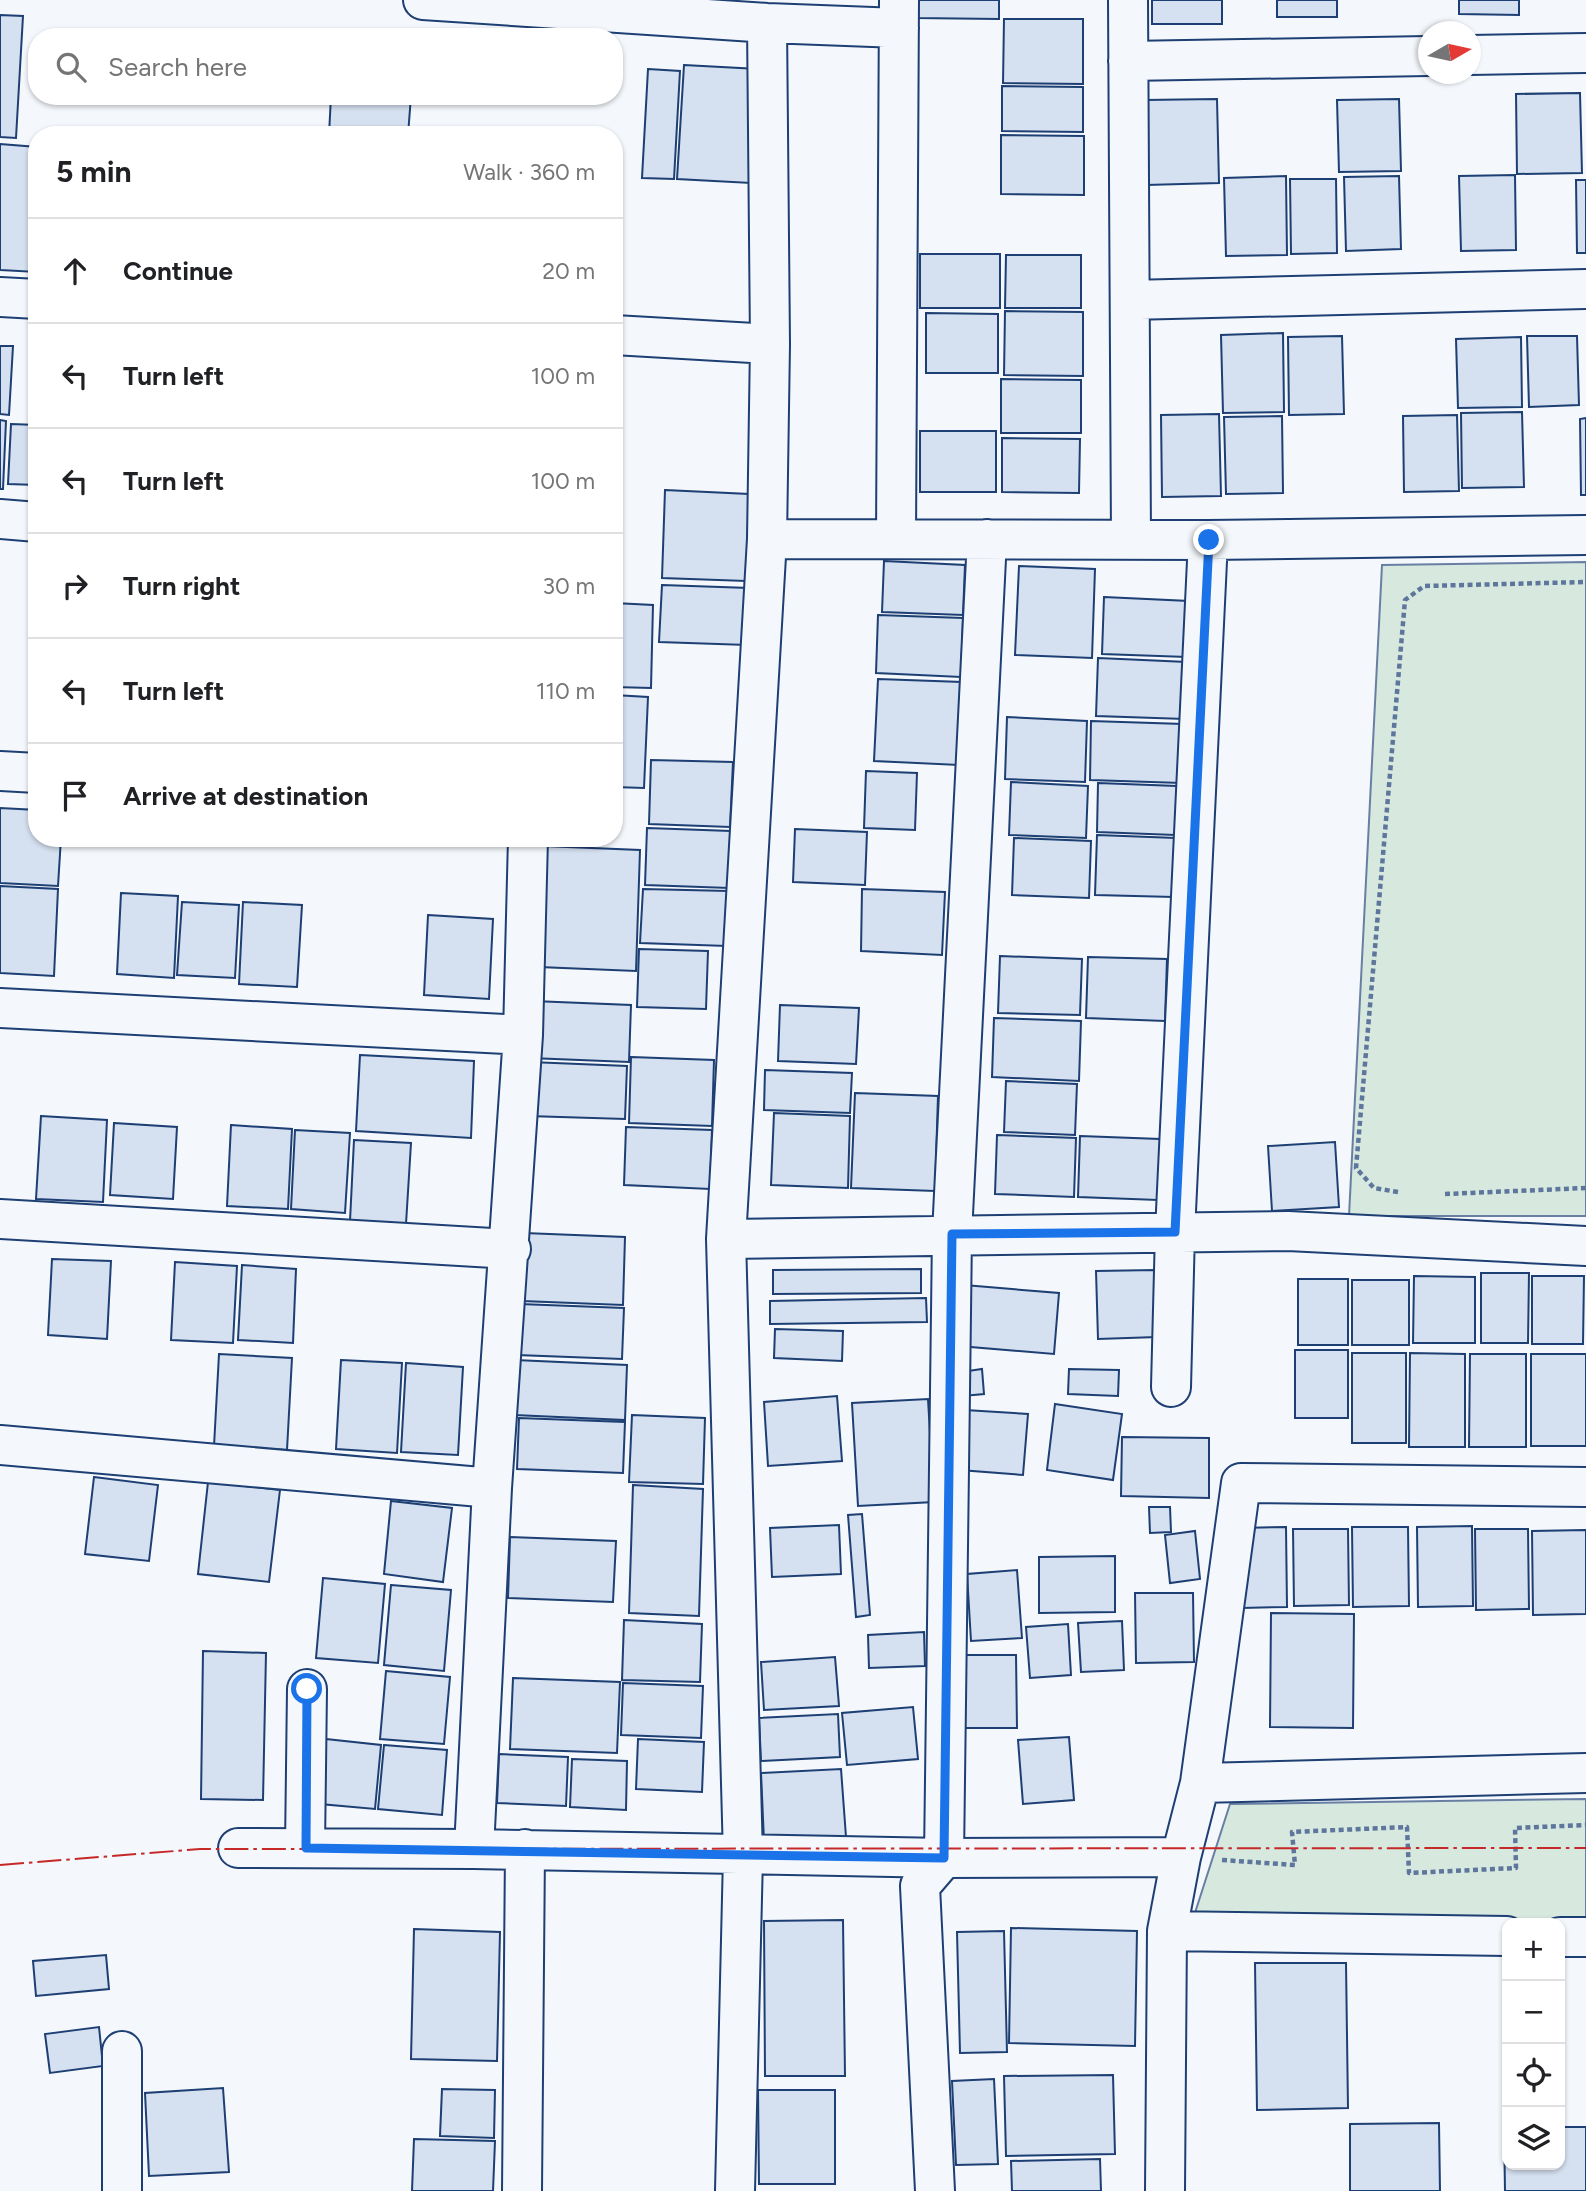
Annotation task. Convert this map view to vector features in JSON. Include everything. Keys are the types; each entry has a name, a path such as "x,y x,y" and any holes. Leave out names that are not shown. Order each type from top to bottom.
{"street":[{"path":"423,0 767,23 899,14 896,539"},
{"path":"1128,0 1131,539"},
{"path":"735,2191 743,1856 726,1239 767,539 770,344 767,23"},
{"path":"1481,55 1586,53"},
{"path":"1128,61 1418,56"},
{"path":"1130,300 1586,289"},
{"path":"0,297 28,299"},
{"path":"623,336 770,344"},
{"path":"0,519 28,521"},
{"path":"767,539 1209,540 1586,535"},
{"path":"935,2191 920,1886 944,1858 952,1234 987,539"},
{"path":"1171,1387 1175,1232 1209,540"},
{"path":"0,771 28,773"},
{"path":"474,1849 492,1488 511,1249 523,1035 528,847"},
{"path":"0,1008 523,1035"},
{"path":"0,1219 511,1249"},
{"path":"726,1239 1288,1231 1586,1246"},
{"path":"0,1444 492,1488"},
{"path":"1165,2191 1167,1931 1181,1857 1200,1783 1241,1483 1586,1487"},
{"path":"306,1848 307,1689"},
{"path":"1200,1783 1586,1773"},
{"path":"238,1848 525,1849 743,1856 944,1858 1181,1857"},
{"path":"522,2191 525,1849"},
{"path":"1167,1931 1502,1936"},
{"path":"1565,1937 1586,1937"},
{"path":"122,2051 122,2191"}],"path":[{"path":"1408,1193 1374,1188 1356,1168 1405,600 1424,586 1586,582"},
{"path":"1434,1194 1586,1188"},
{"path":"1181,1857 1295,1865 1292,1832 1407,1828 1409,1873 1516,1868 1515,1828 1586,1825"}],"shaded area":[{"path":"1586,562 1586,1216 1349,1216 1382,565"},
{"path":"1586,1799 1586,1922 1565,1922 1565,1918 1502,1918 1502,1921 1194,1916 1230,1804"}],"building":[{"path":"915,0 999,0 999,19 915,18"},
{"path":"1152,0 1222,0 1222,24 1152,24"},
{"path":"1277,0 1337,0 1337,17 1277,17"},
{"path":"1459,0 1519,0 1519,15 1459,14"},
{"path":"0,15 23,16 16,138 0,137"},
{"path":"1004,19 1083,19 1083,84 1003,83"},
{"path":"684,65 758,69 751,183 677,179"},
{"path":"648,69 680,71 674,179 642,178"},
{"path":"1002,86 1083,87 1083,132 1002,131"},
{"path":"1580,93 1582,173 1517,174 1516,94"},
{"path":"1217,99 1219,183 1146,185 1145,100"},
{"path":"1399,99 1401,171 1339,172 1337,100"},
{"path":"331,105 410,105 409,126 329,126"},
{"path":"1001,135 1084,136 1084,195 1001,194"},
{"path":"0,144 28,146 28,272 0,270"},
{"path":"1515,175 1516,250 1461,251 1459,176"},
{"path":"1286,176 1287,255 1226,256 1224,178"},
{"path":"1399,176 1401,249 1346,251 1344,177"},
{"path":"1290,179 1336,179 1337,253 1291,254"},
{"path":"1576,180 1586,180 1586,253 1577,253"},
{"path":"920,254 1000,254 1000,308 920,308"},
{"path":"1006,255 1081,255 1081,308 1005,308"},
{"path":"1005,311 1083,312 1083,376 1004,375"},
{"path":"926,313 998,314 998,373 926,373"},
{"path":"1283,333 1284,412 1223,413 1221,335"},
{"path":"1342,336 1344,414 1289,415 1288,337"},
{"path":"1527,336 1577,336 1579,405 1529,407"},
{"path":"1521,337 1522,407 1458,408 1456,339"},
{"path":"0,346 13,346 9,415 0,414"},
{"path":"1001,379 1081,380 1081,433 1001,433"},
{"path":"1522,412 1524,487 1462,488 1461,413"},
{"path":"1219,414 1221,496 1162,497 1161,415"},
{"path":"1457,415 1459,491 1404,492 1403,416"},
{"path":"1282,416 1283,493 1226,494 1224,417"},
{"path":"1586,418 1586,495 1581,495 1580,419"},
{"path":"0,420 6,421 3,489 0,489"},
{"path":"11,424 28,425 28,485 8,484"},
{"path":"920,431 996,431 996,492 920,492"},
{"path":"1002,438 1080,439 1079,493 1002,492"},
{"path":"665,490 749,494 746,581 662,578"},
{"path":"884,561 965,565 963,615 882,612"},
{"path":"1019,566 1095,569 1092,658 1015,655"},
{"path":"662,585 749,588 747,645 659,642"},
{"path":"1104,597 1189,601 1187,657 1102,654"},
{"path":"623,603 653,605 651,688 623,687"},
{"path":"878,615 963,618 961,677 876,673"},
{"path":"1098,658 1187,662 1185,719 1096,716"},
{"path":"878,679 962,682 959,765 874,761"},
{"path":"623,696 648,697 644,788 623,787"},
{"path":"1007,717 1087,721 1085,782 1005,779"},
{"path":"1091,721 1183,724 1181,783 1090,780"},
{"path":"651,760 733,762 730,827 649,824"},
{"path":"866,771 917,773 915,830 864,828"},
{"path":"1011,782 1088,786 1086,838 1009,835"},
{"path":"1098,783 1177,786 1175,835 1097,832"},
{"path":"0,808 28,810 28,847 60,847 58,886 0,883"},
{"path":"647,828 731,831 729,888 645,885"},
{"path":"795,829 867,832 865,885 793,882"},
{"path":"1097,835 1176,838 1174,897 1095,895"},
{"path":"1014,838 1091,841 1089,898 1012,895"},
{"path":"543,847 640,850 636,971 539,967"},
{"path":"0,886 58,889 54,976 0,973"},
{"path":"643,889 729,891 727,946 640,943"},
{"path":"862,889 945,892 942,955 861,951"},
{"path":"121,893 178,896 174,978 117,974"},
{"path":"182,902 239,905 235,978 177,975"},
{"path":"243,902 302,905 297,987 239,984"},
{"path":"428,915 493,919 489,999 424,995"},
{"path":"639,949 708,951 706,1009 637,1007"},
{"path":"1000,956 1082,959 1080,1015 998,1013"},
{"path":"1088,957 1167,959 1165,1021 1086,1018"},
{"path":"533,1001 631,1005 629,1062 530,1058"},
{"path":"780,1005 859,1008 856,1064 778,1061"},
{"path":"994,1018 1081,1021 1079,1081 992,1077"},
{"path":"360,1055 474,1061 471,1138 356,1131"},
{"path":"631,1057 714,1060 712,1126 629,1123"},
{"path":"530,1062 627,1066 625,1119 528,1116"},
{"path":"765,1070 852,1073 850,1113 764,1110"},
{"path":"1006,1081 1077,1084 1075,1135 1004,1132"},
{"path":"855,1093 938,1096 935,1191 851,1188"},
{"path":"774,1113 850,1116 848,1188 771,1185"},
{"path":"41,1116 107,1120 103,1202 36,1199"},
{"path":"114,1123 177,1127 173,1199 110,1195"},
{"path":"231,1125 292,1129 288,1209 227,1206"},
{"path":"626,1127 712,1130 710,1189 624,1185"},
{"path":"295,1130 350,1133 345,1213 291,1209"},
{"path":"997,1135 1076,1138 1074,1197 995,1194"},
{"path":"1080,1136 1160,1139 1158,1200 1078,1197"},
{"path":"354,1140 411,1143 406,1224 350,1221"},
{"path":"1335,1142 1339,1207 1272,1211 1268,1146"},
{"path":"524,1233 625,1237 623,1305 522,1301"},
{"path":"52,1259 111,1261 107,1339 48,1335"},
{"path":"175,1262 237,1266 233,1343 171,1340"},
{"path":"242,1265 296,1269 293,1343 238,1340"},
{"path":"921,1269 921,1293 773,1294 773,1270"},
{"path":"1155,1270 1157,1337 1098,1339 1096,1271"},
{"path":"1481,1273 1529,1273 1528,1343 1481,1343"},
{"path":"1414,1276 1475,1277 1475,1343 1413,1343"},
{"path":"1532,1276 1584,1276 1583,1344 1532,1344"},
{"path":"1298,1279 1348,1279 1348,1345 1298,1345"},
{"path":"1352,1280 1409,1280 1409,1345 1352,1345"},
{"path":"964,1285 1059,1293 1054,1354 959,1346"},
{"path":"926,1298 927,1322 770,1324 770,1301"},
{"path":"520,1304 624,1308 622,1359 517,1355"},
{"path":"775,1329 843,1331 842,1361 774,1358"},
{"path":"1295,1350 1348,1350 1348,1418 1295,1418"},
{"path":"1352,1353 1406,1353 1406,1443 1352,1443"},
{"path":"1410,1353 1465,1354 1465,1447 1409,1447"},
{"path":"219,1354 292,1358 287,1450 214,1446"},
{"path":"1470,1354 1526,1354 1526,1447 1469,1447"},
{"path":"1531,1354 1586,1354 1586,1446 1531,1446"},
{"path":"341,1360 402,1363 397,1453 336,1449"},
{"path":"515,1360 627,1365 625,1420 514,1415"},
{"path":"406,1363 463,1367 458,1455 401,1452"},
{"path":"982,1369 984,1394 963,1396 961,1372"},
{"path":"1069,1369 1119,1370 1118,1396 1068,1394"},
{"path":"837,1396 842,1461 768,1466 764,1402"},
{"path":"928,1399 934,1502 858,1506 852,1403"},
{"path":"1055,1404 1122,1414 1113,1480 1047,1470"},
{"path":"965,1410 1028,1414 1023,1475 960,1470"},
{"path":"632,1415 705,1418 703,1484 629,1482"},
{"path":"519,1418 625,1422 623,1473 517,1469"},
{"path":"1122,1437 1209,1438 1209,1498 1121,1496"},
{"path":"94,1477 158,1485 149,1561 85,1554"},
{"path":"208,1482 280,1490 269,1582 198,1574"},
{"path":"633,1485 703,1489 699,1616 629,1613"},
{"path":"391,1501 452,1508 443,1582 384,1574"},
{"path":"1149,1507 1170,1507 1171,1532 1150,1533"},
{"path":"862,1514 870,1615 856,1617 848,1515"},
{"path":"839,1525 841,1574 772,1577 770,1528"},
{"path":"1472,1526 1473,1606 1418,1607 1417,1527"},
{"path":"1286,1527 1287,1607 1241,1608 1240,1528"},
{"path":"1352,1527 1408,1527 1409,1606 1353,1607"},
{"path":"1293,1529 1348,1529 1349,1605 1294,1606"},
{"path":"1475,1529 1528,1529 1529,1609 1476,1610"},
{"path":"1586,1530 1586,1614 1533,1615 1532,1531"},
{"path":"1195,1531 1200,1579 1170,1583 1165,1535"},
{"path":"510,1537 616,1541 613,1602 508,1598"},
{"path":"1115,1556 1115,1612 1039,1613 1039,1557"},
{"path":"1017,1570 1022,1638 971,1641 967,1574"},
{"path":"323,1578 385,1584 378,1663 316,1658"},
{"path":"391,1585 451,1590 444,1671 384,1665"},
{"path":"1135,1593 1193,1593 1194,1662 1136,1663"},
{"path":"1271,1613 1354,1614 1353,1728 1270,1727"},
{"path":"624,1620 702,1624 700,1682 622,1680"},
{"path":"1122,1621 1124,1670 1081,1672 1078,1623"},
{"path":"1068,1624 1071,1675 1030,1678 1026,1627"},
{"path":"924,1632 925,1666 869,1668 868,1635"},
{"path":"203,1651 266,1653 263,1800 201,1799"},
{"path":"962,1655 1016,1655 1017,1728 962,1728"},
{"path":"835,1657 839,1706 764,1710 761,1662"},
{"path":"386,1671 450,1677 444,1744 380,1739"},
{"path":"513,1678 620,1682 617,1753 510,1749"},
{"path":"623,1683 703,1686 701,1738 621,1735"},
{"path":"913,1707 918,1759 847,1765 842,1713"},
{"path":"838,1714 840,1757 761,1761 759,1718"},
{"path":"1069,1737 1074,1800 1023,1804 1018,1740"},
{"path":"326,1739 381,1745 375,1809 320,1804"},
{"path":"638,1739 704,1742 702,1792 636,1789"},
{"path":"384,1745 447,1750 442,1815 378,1809"},
{"path":"499,1754 568,1757 566,1806 497,1803"},
{"path":"572,1759 627,1761 626,1810 570,1807"},
{"path":"841,1769 846,1837 764,1841 761,1773"},
{"path":"843,1920 845,2076 765,2076 764,1921"},
{"path":"1011,1928 1137,1931 1135,2046 1009,2043"},
{"path":"414,1929 500,1932 497,2061 411,2059"},
{"path":"1004,1931 1007,2052 960,2053 957,1932"},
{"path":"106,1955 109,1989 36,1996 33,1961"},
{"path":"1255,1963 1346,1963 1348,2108 1257,2110"},
{"path":"99,2027 103,2066 50,2073 45,2034"},
{"path":"1113,2075 1115,2154 1006,2156 1004,2076"},
{"path":"994,2079 998,2164 956,2165 952,2081"},
{"path":"223,2088 229,2172 149,2176 145,2093"},
{"path":"442,2089 495,2090 494,2138 440,2136"},
{"path":"758,2090 835,2090 835,2184 759,2184"},
{"path":"1439,2123 1440,2191 1350,2191 1350,2124"},
{"path":"1565,2127 1586,2127 1586,2191 1505,2191 1505,2170 1565,2170"},
{"path":"414,2139 495,2141 493,2191 412,2191"},
{"path":"1100,2159 1101,2191 1012,2191 1011,2161"}],"power":[{"path":"0,1865 200,1849 1586,1848"}],"route":[{"path":"307,1689 306,1848 525,1849 743,1856 944,1858 952,1234 1175,1232 1209,540"}]}
